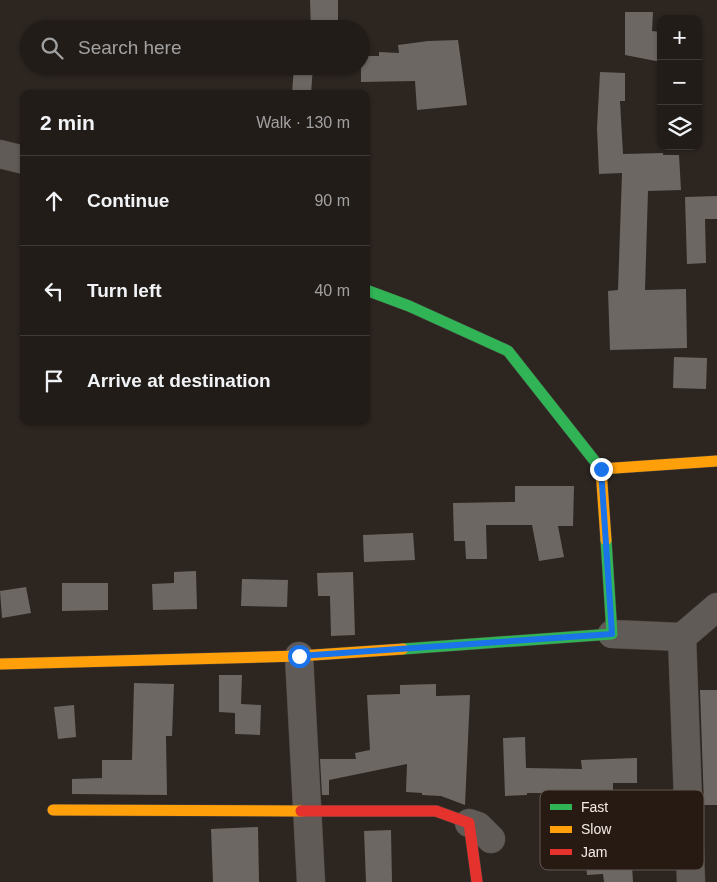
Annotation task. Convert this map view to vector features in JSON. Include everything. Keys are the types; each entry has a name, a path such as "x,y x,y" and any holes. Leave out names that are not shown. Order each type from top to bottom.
{"street":[{"path":"0,154 20,159"},
{"path":"370,291 409,306 508,351 601,469 612,634"},
{"path":"601,469 717,461"},
{"path":"0,664 299,656 612,634 682,637 717,607"},
{"path":"682,637 687,790"},
{"path":"299,656 311,882"},
{"path":"53,810 436,812 478,826 491,839"},
{"path":"469,823 477,882"}],"building":[{"path":"310,0 338,0 338,20 311,20"},
{"path":"625,12 653,12 652,31 657,32 657,61 625,55"},
{"path":"458,40 467,105 417,110 415,81 361,82 361,75 370,75 370,56 379,56 379,52 399,53 398,45"},
{"path":"600,72 625,73 625,101 620,101 623,154 663,153 663,155 679,155 681,190 648,191 645,290 686,289 687,348 610,350 608,291 618,290 622,173 599,174 597,128"},
{"path":"293,75 312,75 311,90 292,90"},
{"path":"717,196 717,219 705,219 706,263 687,264 685,197"},
{"path":"674,357 707,358 706,389 673,388"},
{"path":"515,486 574,486 573,526 558,526 564,557 539,561 532,525 486,525 487,559 466,559 465,541 454,541 453,503 515,502"},
{"path":"413,533 415,560 364,562 363,535"},
{"path":"196,571 197,609 153,610 152,584 174,583 174,572"},
{"path":"353,572 355,635 331,636 330,596 318,596 317,573"},
{"path":"242,579 288,580 287,607 241,606"},
{"path":"62,583 108,583 108,610 62,611"},
{"path":"26,587 31,613 2,618 0,591"},
{"path":"219,675 242,675 241,704 261,705 260,735 235,734 235,713 219,712"},
{"path":"134,683 174,684 172,736 166,736 167,795 72,794 72,779 102,778 102,760 132,760"},
{"path":"436,684 436,696 470,695 465,805 441,796 406,792 407,764 329,780 329,795 322,795 320,759 356,759 355,753 370,750 367,695 400,694 400,685"},
{"path":"700,690 717,690 717,805 704,805"},
{"path":"74,705 76,737 58,739 54,707"},
{"path":"525,737 526,768 582,769 581,760 637,758 637,783 613,783 613,790 540,790 540,793 505,796 503,738"},
{"path":"258,827 259,882 213,882 211,829"},
{"path":"391,830 392,882 366,882 364,831"},
{"path":"587,870 632,870 633,882 604,882 603,874 587,875"}],"traffic: fast":[{"path":"370,291 409,306 508,351 601,469"},
{"path":"403,649 612,634 606,540"}],"traffic: slow":[{"path":"606,540 601,469 717,461"},
{"path":"0,664 299,656 403,649"},
{"path":"53,810 301,811"}],"traffic: jam":[{"path":"301,811 436,811 469,823 477,882"}],"route":[{"path":"299,656 612,634 601,469"}]}
